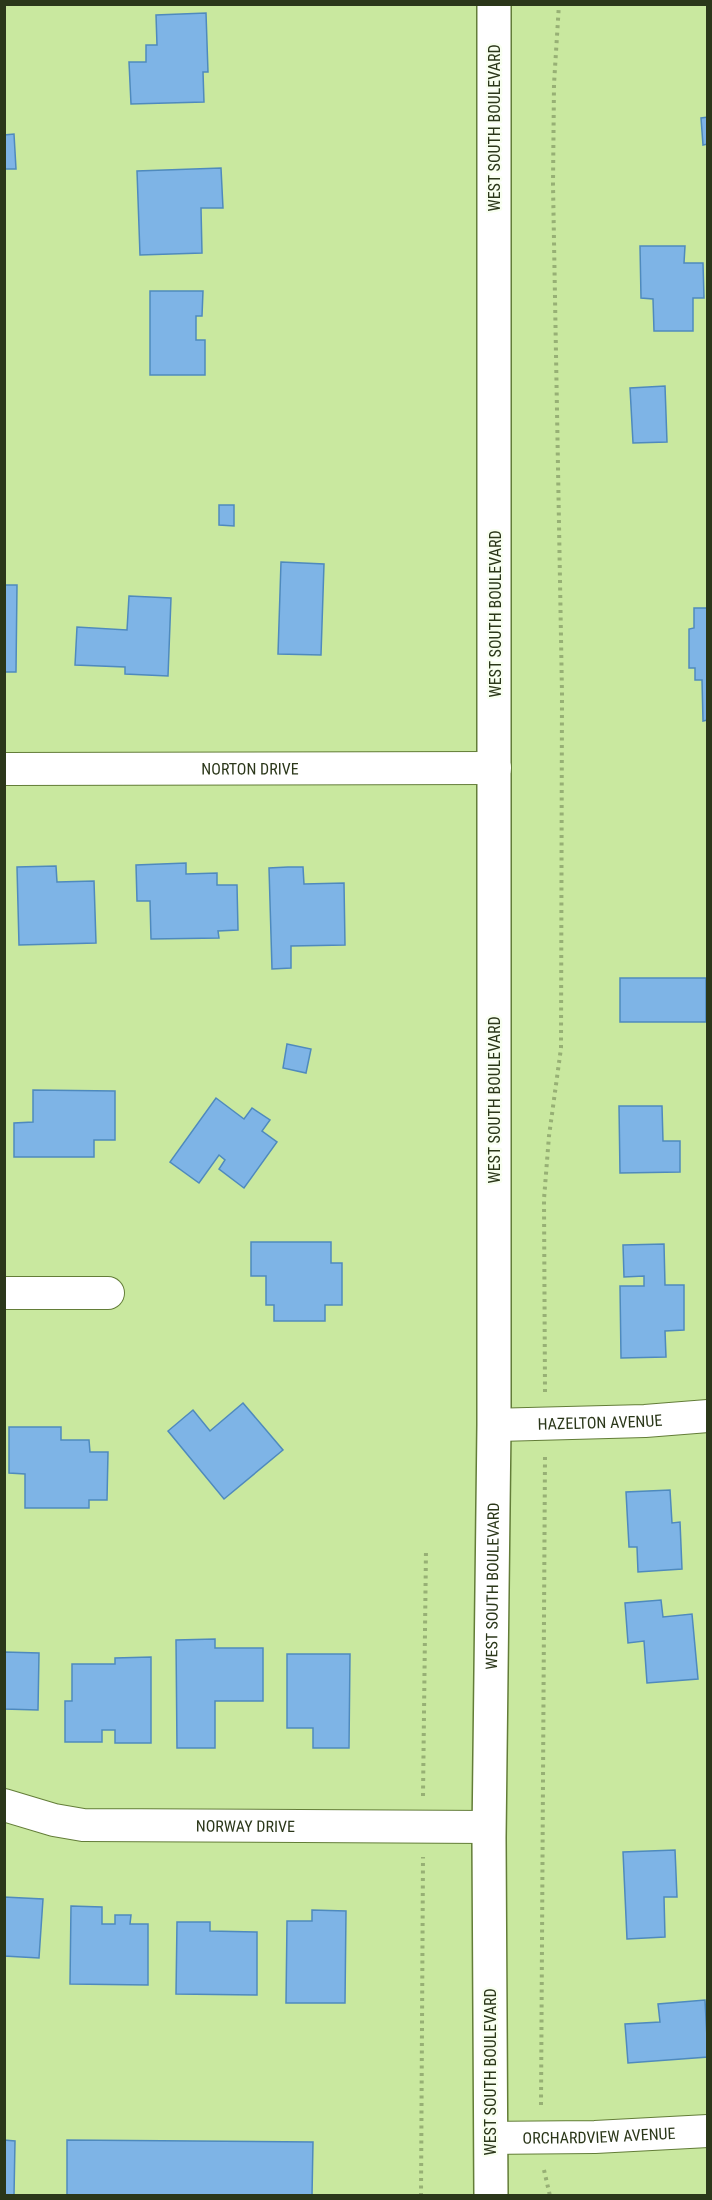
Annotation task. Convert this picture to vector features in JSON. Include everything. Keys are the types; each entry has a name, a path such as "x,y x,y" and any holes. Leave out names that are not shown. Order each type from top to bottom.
{"street":[{"name":"WEST SOUTH BOULEVARD","path":"491,2196 489,1827 494,1425 494,4"},
{"name":"NORTON DRIVE","path":"4,769 495,768"},
{"path":"4,1293 108,1293"},
{"name":"HAZELTON AVENUE","path":"494,1425 645,1421 708,1416"},
{"name":"NORWAY DRIVE","path":"4,1805 54,1820 83,1825 489,1827"},
{"name":"ORCHARDVIEW AVENUE","path":"491,2138 595,2137 708,2131"}],"path":[{"path":"545,1388 544,1199 549,1136 561,1048 562,694 554,184 554,84 560,4"},
{"path":"541,2102 545,1457"},
{"path":"423,1805 426,1549"},
{"path":"421,2196 423,1851"},
{"path":"544,2173 550,2196"}],"building":[{"path":"206,13 208,72 203,72 204,102 131,104 129,62 146,62 146,45 157,45 156,15"},
{"path":"708,117 708,144 703,145 701,118"},
{"path":"14,134 16,169 4,169 4,135"},
{"path":"221,168 223,208 201,208 202,253 140,255 137,171"},
{"path":"640,246 685,246 684,263 703,263 704,298 693,298 693,331 654,331 653,299 641,298"},
{"path":"150,291 203,291 202,316 196,316 196,340 205,340 205,375 150,375"},
{"path":"665,386 667,442 633,443 630,388"},
{"path":"219,505 234,505 234,526 219,525"},
{"path":"281,562 324,564 321,655 278,654"},
{"path":"4,585 17,585 16,672 4,672"},
{"path":"129,596 171,598 168,676 125,674 125,667 75,665 77,627 127,630"},
{"path":"694,608 708,608 708,720 703,721 702,680 695,680 695,668 689,668 689,629 694,628"},
{"path":"186,863 186,874 217,873 217,885 237,885 238,930 218,931 219,938 151,939 150,901 137,901 136,865"},
{"path":"56,866 57,882 94,881 96,943 19,945 17,867"},
{"path":"303,867 304,884 344,883 345,945 291,946 291,968 272,969 269,868"},
{"path":"620,978 706,978 706,1022 620,1022"},
{"path":"287,1044 311,1049 306,1073 283,1068"},
{"path":"33,1090 115,1091 115,1140 94,1140 94,1157 14,1157 14,1123 33,1122"},
{"path":"216,1098 244,1119 252,1108 270,1120 262,1131 277,1142 244,1188 219,1169 225,1160 219,1155 199,1183 170,1162"},
{"path":"619,1106 662,1106 663,1141 680,1141 680,1172 620,1173"},
{"path":"251,1242 331,1242 331,1263 342,1263 342,1305 325,1305 325,1321 274,1321 274,1305 266,1305 266,1276 251,1276"},
{"path":"664,1244 665,1285 684,1285 684,1330 665,1331 666,1357 621,1358 620,1286 644,1286 644,1276 624,1277 623,1245"},
{"path":"243,1403 283,1450 224,1499 168,1431 193,1410 210,1431"},
{"path":"9,1427 61,1427 61,1440 89,1440 90,1452 108,1452 107,1500 89,1500 89,1508 25,1508 25,1474 9,1473"},
{"path":"670,1490 672,1523 680,1522 682,1569 638,1572 637,1547 629,1547 626,1492"},
{"path":"661,1600 663,1617 692,1614 698,1679 647,1683 644,1641 628,1643 625,1603"},
{"path":"215,1639 215,1648 263,1648 263,1701 215,1701 215,1748 177,1748 176,1640"},
{"path":"4,1652 39,1653 38,1710 4,1709"},
{"path":"287,1654 350,1654 349,1748 313,1748 313,1728 287,1728"},
{"path":"151,1657 151,1743 115,1743 115,1730 102,1730 102,1742 65,1742 65,1701 72,1701 72,1664 115,1664 115,1658"},
{"path":"675,1850 677,1897 664,1897 665,1937 627,1939 623,1852"},
{"path":"4,1897 43,1899 39,1958 4,1956"},
{"path":"71,1906 102,1907 102,1924 115,1924 115,1915 131,1915 130,1924 148,1924 148,1985 70,1984"},
{"path":"312,1910 346,1911 345,2003 286,2003 287,1921 312,1921"},
{"path":"177,1922 210,1922 210,1931 257,1932 257,1995 176,1994"},
{"path":"705,2000 708,2057 628,2063 625,2024 660,2022 658,2004"},
{"path":"4,2140 15,2141 14,2196 4,2196"},
{"path":"67,2140 313,2142 312,2196 67,2196"}]}
